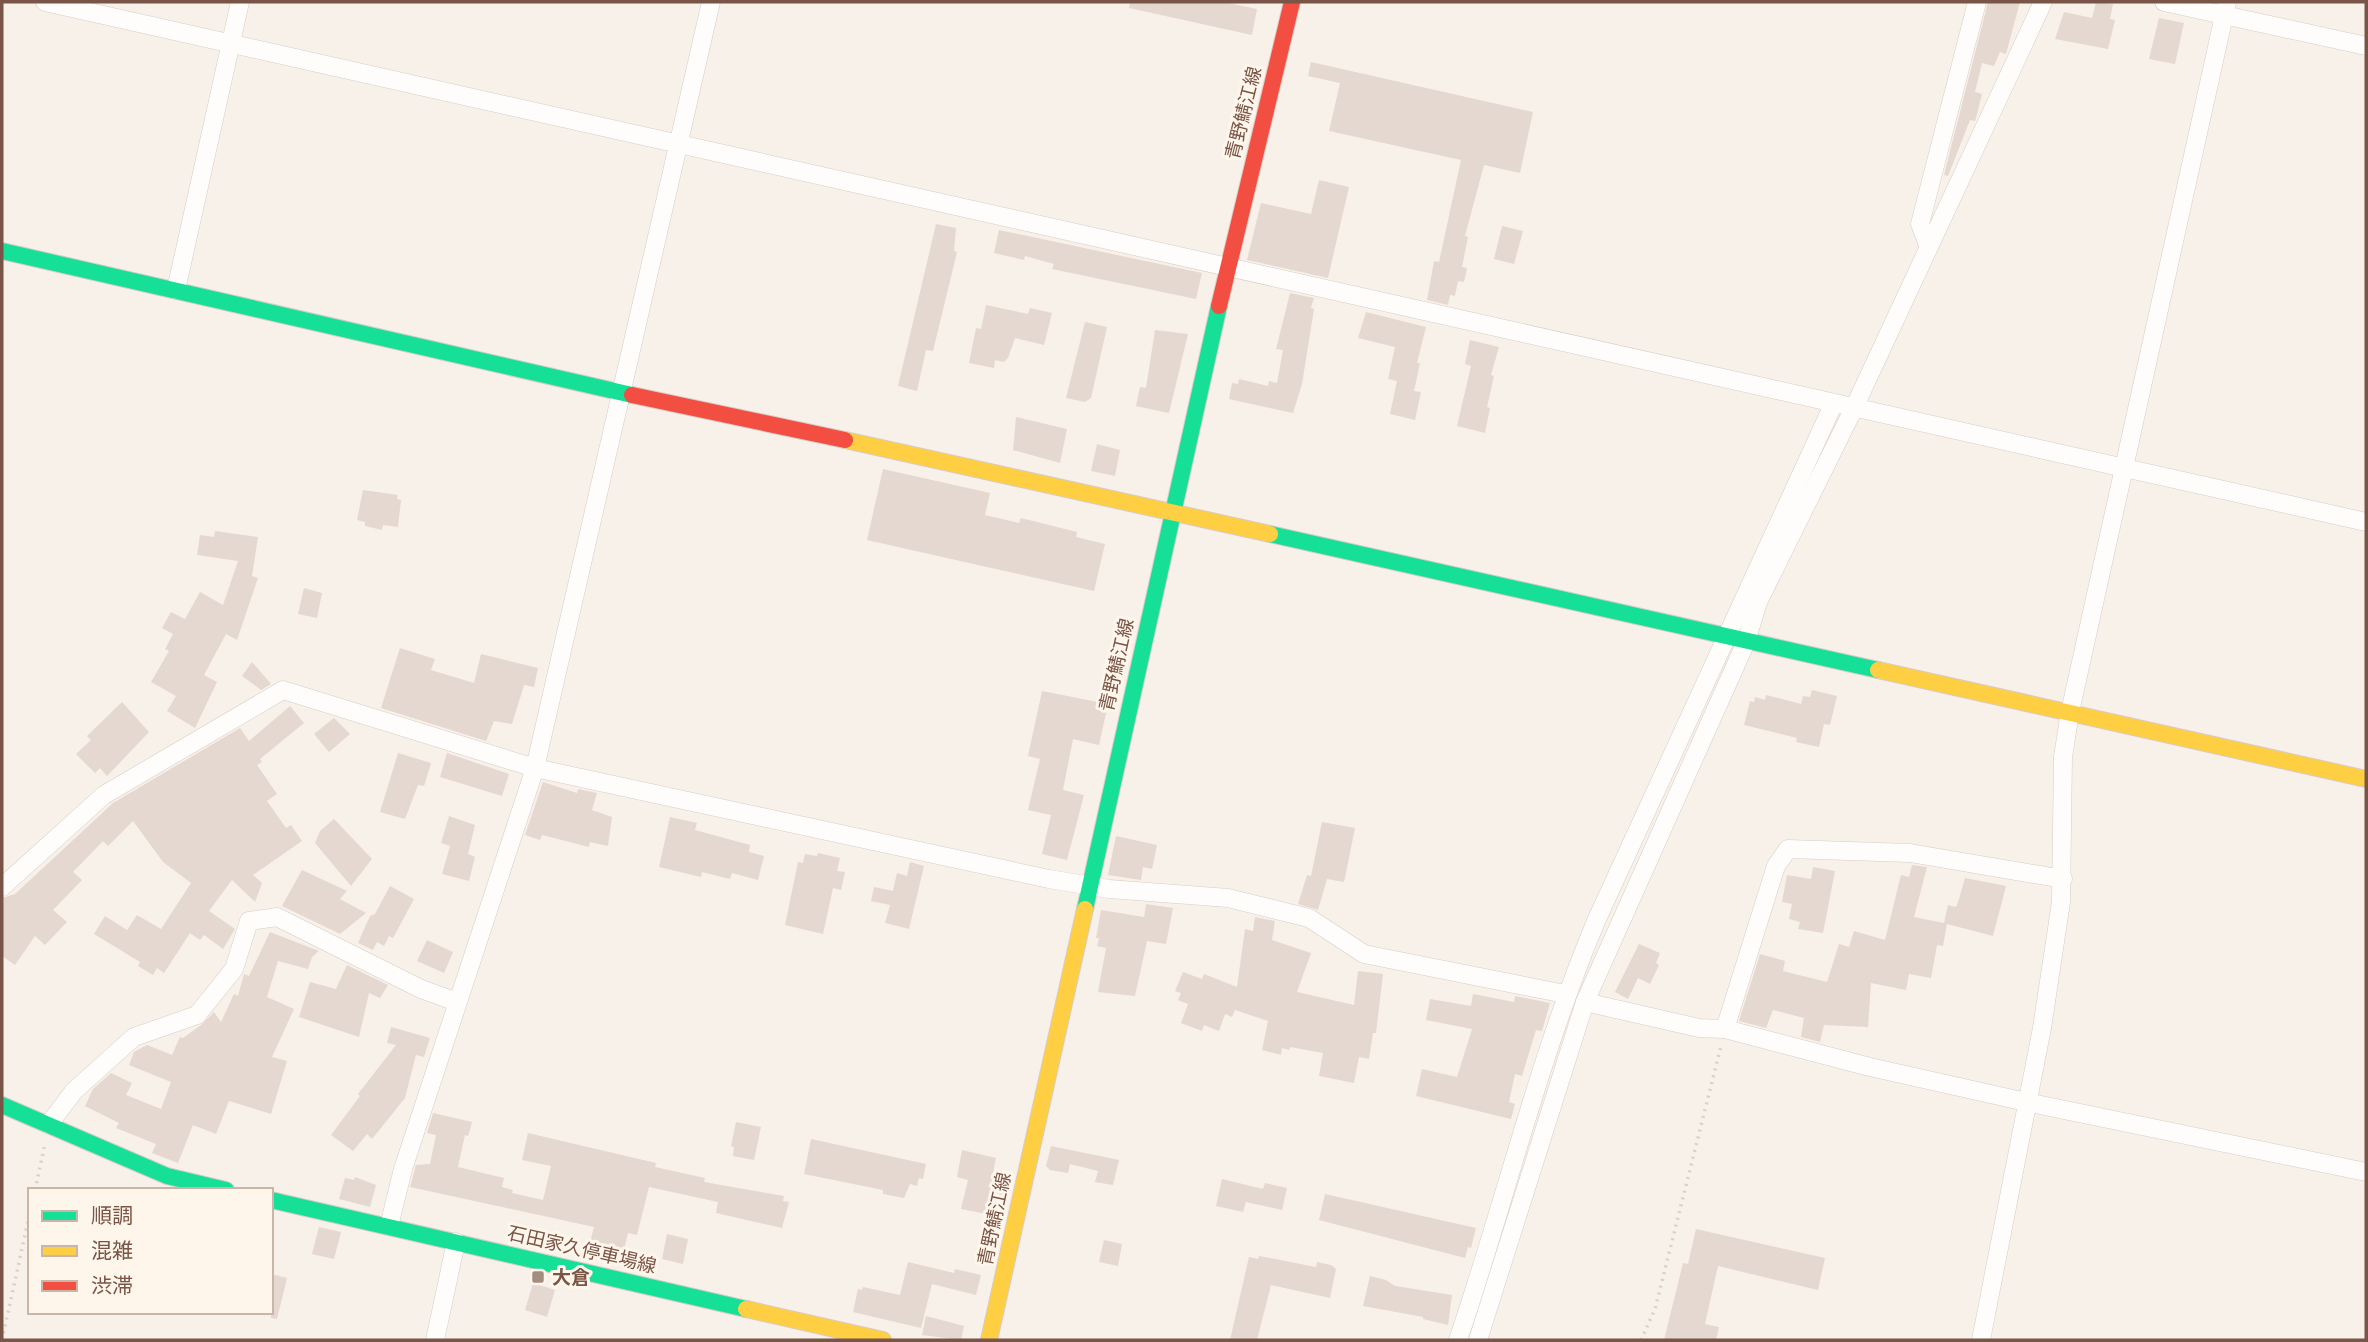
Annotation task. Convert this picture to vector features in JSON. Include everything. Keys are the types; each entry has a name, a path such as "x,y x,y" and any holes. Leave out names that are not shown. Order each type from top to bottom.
{"street":[{"path":"45,2 678,142 1227,268 1802,394 1833,405 2366,522"},
{"path":"176,289 240,2"},
{"path":"389,1226 403,1169 535,768 710,2"},
{"name":"青野鯖江線","path":"989,1340 1171,513 1292,2"},
{"path":"1929,247 1920,224 1977,2"},
{"path":"1478,1340 1586,1002 1746,642 1758,601 1854,408 2043,2"},
{"path":"2164,2 2226,8 2366,46"},
{"path":"1981,1340 2042,1028 2063,879 2063,757 2070,712 2226,8"},
{"path":"2,251 621,393 937,460 2366,779"},
{"path":"1458,1340 1492,1239 1565,995 1597,919 1833,405"},
{"path":"2,887 104,795 283,690 535,768 1088,885 1228,898 1309,919 1364,954 1565,995"},
{"path":"1725,1029 1776,866 1788,849 1910,853 2063,879"},
{"path":"49,1124 74,1091 134,1037 197,1015 234,969 249,921 277,917 421,989 457,1002"},
{"path":"1586,1002 1699,1028 1725,1029 1870,1067 2026,1102 2366,1172"},
{"path":"2,1105 167,1176 218,1188"},
{"name":"石田家久停車場線","path":"273,1200 883,1340"},
{"path":"435,1340 456,1242"}],"path":[{"path":"1640,1340 1655,1309 1725,1029"},
{"path":"35,1188 49,1124"},
{"path":"2,1340 28,1221"}],"building":[{"path":"1130,2 1224,2 1257,9 1252,35 1129,8"},
{"path":"1988,2 2020,2 2006,54 2000,52 1994,66 1982,63 1975,92 1982,94 1976,118 1975,121 1970,120 1948,176 1944,175"},
{"path":"2096,2 2113,4 2110,19 2115,20 2108,49 2055,39 2064,12 2092,18"},
{"path":"2159,18 2184,23 2175,64 2149,59"},
{"path":"1311,62 1533,112 1520,173 1484,165 1465,236 1468,237 1462,267 1467,268 1464,282 1458,281 1455,296 1450,295 1448,305 1427,300 1434,261 1439,262 1461,160 1329,131 1340,83 1308,76"},
{"path":"1319,180 1349,187 1328,278 1247,260 1261,203 1311,214"},
{"path":"936,224 956,228 954,251 957,252 933,351 926,350 917,391 898,386"},
{"path":"1502,226 1523,231 1514,264 1494,259"},
{"path":"999,230 1202,273 1196,299 1052,269 1054,264 1025,256 1024,260 994,253"},
{"path":"1290,293 1314,298 1302,384 1293,413 1229,399 1232,383 1238,384 1239,379 1268,386 1269,381 1277,383 1283,350 1276,349"},
{"path":"986,305 1028,314 1030,308 1052,313 1044,345 1015,338 1008,358 1004,362 995,360 994,368 969,363 976,328 981,329"},
{"path":"1366,312 1426,327 1417,363 1420,363 1414,391 1421,392 1415,420 1390,414 1397,381 1388,379 1395,347 1358,338"},
{"path":"1085,322 1107,327 1091,398 1085,402 1066,398"},
{"path":"1155,330 1188,334 1169,413 1136,406 1140,387 1146,388"},
{"path":"1470,340 1499,347 1491,375 1494,376 1485,433 1457,426 1471,366 1465,364"},
{"path":"1016,417 1067,429 1060,463 1013,450"},
{"path":"1097,444 1120,450 1115,476 1091,471"},
{"path":"883,469 990,493 985,515 1019,523 1021,518 1077,532 1076,537 1105,544 1094,591 867,540"},
{"path":"363,490 398,495 397,499 401,500 398,527 383,525 382,530 365,526 365,522 357,520"},
{"path":"215,531 258,537 252,576 258,578 237,640 226,634 204,675 217,682 195,728 167,711 176,696 151,682 169,651 165,649 173,634 162,628 171,612 185,619 200,592 223,605 238,561 197,555 200,535 214,537"},
{"path":"304,588 322,593 317,618 298,614"},
{"path":"400,648 435,659 431,670 474,683 481,654 538,668 534,687 524,685 512,724 494,721 486,741 381,708"},
{"path":"252,662 271,684 261,690 242,676"},
{"path":"1812,690 1837,696 1830,725 1824,724 1819,747 1796,742 1797,738 1744,725 1750,701 1754,702 1755,697 1765,700 1766,695 1801,704 1803,696 1810,697"},
{"path":"1042,691 1108,704 1099,745 1073,739 1063,790 1084,795 1067,860 1042,854 1051,815 1028,810 1040,759 1028,756"},
{"path":"122,702 149,732 107,776 100,768 95,773 76,754 91,740 87,736"},
{"path":"290,706 304,723 260,759 262,762 257,765 277,794 267,801 286,828 291,825 302,841 253,875 262,883 255,902 232,880 209,911 235,929 223,949 204,935 200,940 190,933 164,973 157,968 153,975 138,966 140,962 94,934 105,916 127,930 137,915 161,929 191,883 163,862 133,821 108,846 103,841 73,872 82,880 53,910 67,922 45,945 35,936 15,965 2,956 2,898 15,894 113,803 240,728 249,741"},
{"path":"334,718 350,734 329,752 314,734"},
{"path":"398,753 431,763 424,786 418,785 405,819 380,812"},
{"path":"447,753 509,774 502,796 440,777"},
{"path":"543,782 577,793 578,789 597,793 592,810 612,817 608,846 590,842 589,847 542,835 540,840 525,835"},
{"path":"449,816 475,825 468,854 475,857 469,881 442,874 450,846 441,843"},
{"path":"670,817 697,823 695,830 750,845 749,852 764,856 758,880 732,873 730,879 702,872 701,877 659,867"},
{"path":"334,819 372,859 351,886 315,843 320,831"},
{"path":"1322,822 1355,828 1344,882 1327,879 1318,910 1298,904 1307,875 1311,876"},
{"path":"1116,836 1157,845 1152,869 1143,867 1141,880 1108,875"},
{"path":"818,853 840,858 837,871 845,872 841,890 833,888 823,934 785,925 798,862 803,863 805,854 817,856"},
{"path":"910,862 924,866 909,929 885,923 890,905 871,901 874,887 893,891 897,873 907,876"},
{"path":"1912,865 1927,867 1914,917 1944,923 1948,905 1956,907 1965,878 2006,886 1993,936 1947,924 1943,946 1937,945 1931,978 1909,974 1906,990 1871,983 1868,1027 1824,1025 1820,1042 1801,1037 1804,1018 1773,1010 1766,1028 1739,1021 1760,954 1785,961 1783,971 1827,982 1839,944 1849,947 1854,931 1885,940 1901,875 1909,877"},
{"path":"1813,867 1835,871 1823,933 1798,929 1800,922 1789,919 1792,904 1782,902 1787,875 1811,879"},
{"path":"302,870 347,891 340,899 366,913 340,934 282,906"},
{"path":"390,886 414,899 393,938 389,936 384,946 377,942 373,950 358,943 370,916 375,914"},
{"path":"1146,904 1173,908 1166,944 1147,941 1135,996 1098,992 1106,948 1097,946 1101,910 1144,917"},
{"path":"1255,917 1275,921 1272,940 1311,953 1297,992 1354,1005 1358,971 1383,974 1376,1033 1373,1033 1369,1059 1359,1057 1354,1083 1319,1076 1323,1053 1290,1047 1289,1050 1282,1048 1281,1055 1262,1050 1268,1021 1235,1010 1232,1017 1225,1014 1219,1031 1204,1025 1202,1031 1181,1023 1188,1004 1178,1000 1181,993 1175,991 1183,972 1202,979 1204,974 1237,987 1245,929 1253,931"},
{"path":"270,932 319,951 312,957 308,969 278,961 267,997 294,1009 272,1057 287,1061 271,1114 229,1101 216,1134 193,1125 178,1163 152,1153 156,1144 116,1128 119,1123 85,1106 93,1089 111,1073 132,1083 126,1095 161,1109 171,1082 129,1065 134,1052 147,1045 172,1055 180,1037 183,1038 201,1025 214,1012 221,1022 234,994 238,996 244,974 249,976"},
{"path":"427,940 453,952 444,973 417,961"},
{"path":"1639,944 1660,953 1656,963 1659,965 1650,984 1638,978 1628,999 1615,992"},
{"path":"347,965 388,985 380,998 369,993 359,1037 299,1017 310,982 336,989"},
{"path":"1473,994 1514,1002 1515,996 1550,1003 1542,1031 1536,1030 1522,1076 1515,1074 1509,1102 1515,1104 1511,1119 1416,1096 1422,1069 1457,1077 1472,1029 1426,1020 1430,999 1471,1006"},
{"path":"391,1027 430,1038 424,1057 416,1055 405,1098 372,1139 367,1134 353,1151 331,1135 360,1096 358,1094 396,1045 387,1043"},
{"path":"433,1113 472,1122 468,1136 465,1135 458,1167 504,1178 502,1187 513,1190 512,1193 543,1200 551,1166 522,1160 528,1133 656,1163 655,1167 705,1178 704,1182 784,1196 783,1201 789,1202 782,1228 716,1213 718,1202 649,1187 637,1235 628,1233 621,1262 587,1254 594,1227 410,1187 416,1165 430,1164 436,1135 427,1133"},
{"path":"736,1122 761,1127 754,1160 733,1156 734,1147 731,1146"},
{"path":"811,1139 926,1164 923,1179 919,1178 917,1186 910,1184 904,1198 883,1194 883,1190 804,1174"},
{"path":"1051,1146 1119,1160 1113,1185 1095,1182 1098,1171 1070,1164 1068,1173 1050,1170 1046,1166"},
{"path":"962,1150 996,1158 992,1178 1005,1181 997,1216 961,1209 968,1180 957,1177"},
{"path":"355,1177 376,1185 370,1207 339,1199 345,1178 354,1180"},
{"path":"1222,1179 1263,1189 1265,1183 1287,1188 1282,1210 1246,1202 1243,1212 1216,1206"},
{"path":"1325,1194 1476,1228 1471,1248 1468,1247 1465,1258 1319,1220"},
{"path":"319,1227 341,1232 334,1259 312,1254"},
{"path":"1696,1229 1825,1258 1818,1290 1718,1266 1705,1324 1719,1327 1716,1340 1664,1340 1683,1263 1688,1264"},
{"path":"667,1234 688,1239 683,1264 662,1259"},
{"path":"1104,1240 1122,1244 1118,1266 1099,1262"},
{"path":"1259,1256 1316,1267 1317,1262 1331,1265 1336,1269 1330,1298 1271,1285 1257,1340 1230,1340 1249,1257 1258,1259"},
{"path":"908,1262 954,1273 955,1269 981,1275 976,1295 932,1284 921,1328 853,1312 858,1289 862,1290 863,1287 900,1295"},
{"path":"273,1274 287,1278 277,1319 271,1318"},
{"path":"1370,1276 1386,1280 1395,1286 1452,1295 1448,1325 1423,1317 1363,1306"},
{"path":"533,1283 555,1290 547,1317 525,1310"},
{"path":"926,1316 964,1326 961,1340 922,1335"}],"traffic: fast":[{"path":"2,251 632,395"},
{"path":"1085,909 1219,306"},
{"path":"1270,534 1878,670"},
{"path":"2,1105 167,1176 218,1188"},
{"path":"273,1200 746,1309"}],"traffic: slow":[{"path":"845,440 1270,534"},
{"path":"1878,670 2366,779"},
{"path":"989,1340 1085,909"},
{"path":"746,1309 883,1340"}],"traffic: jam":[{"path":"1219,306 1292,2"},
{"path":"632,395 845,440"}],"place":[{"name":"大倉","path":"538,1277"}]}
